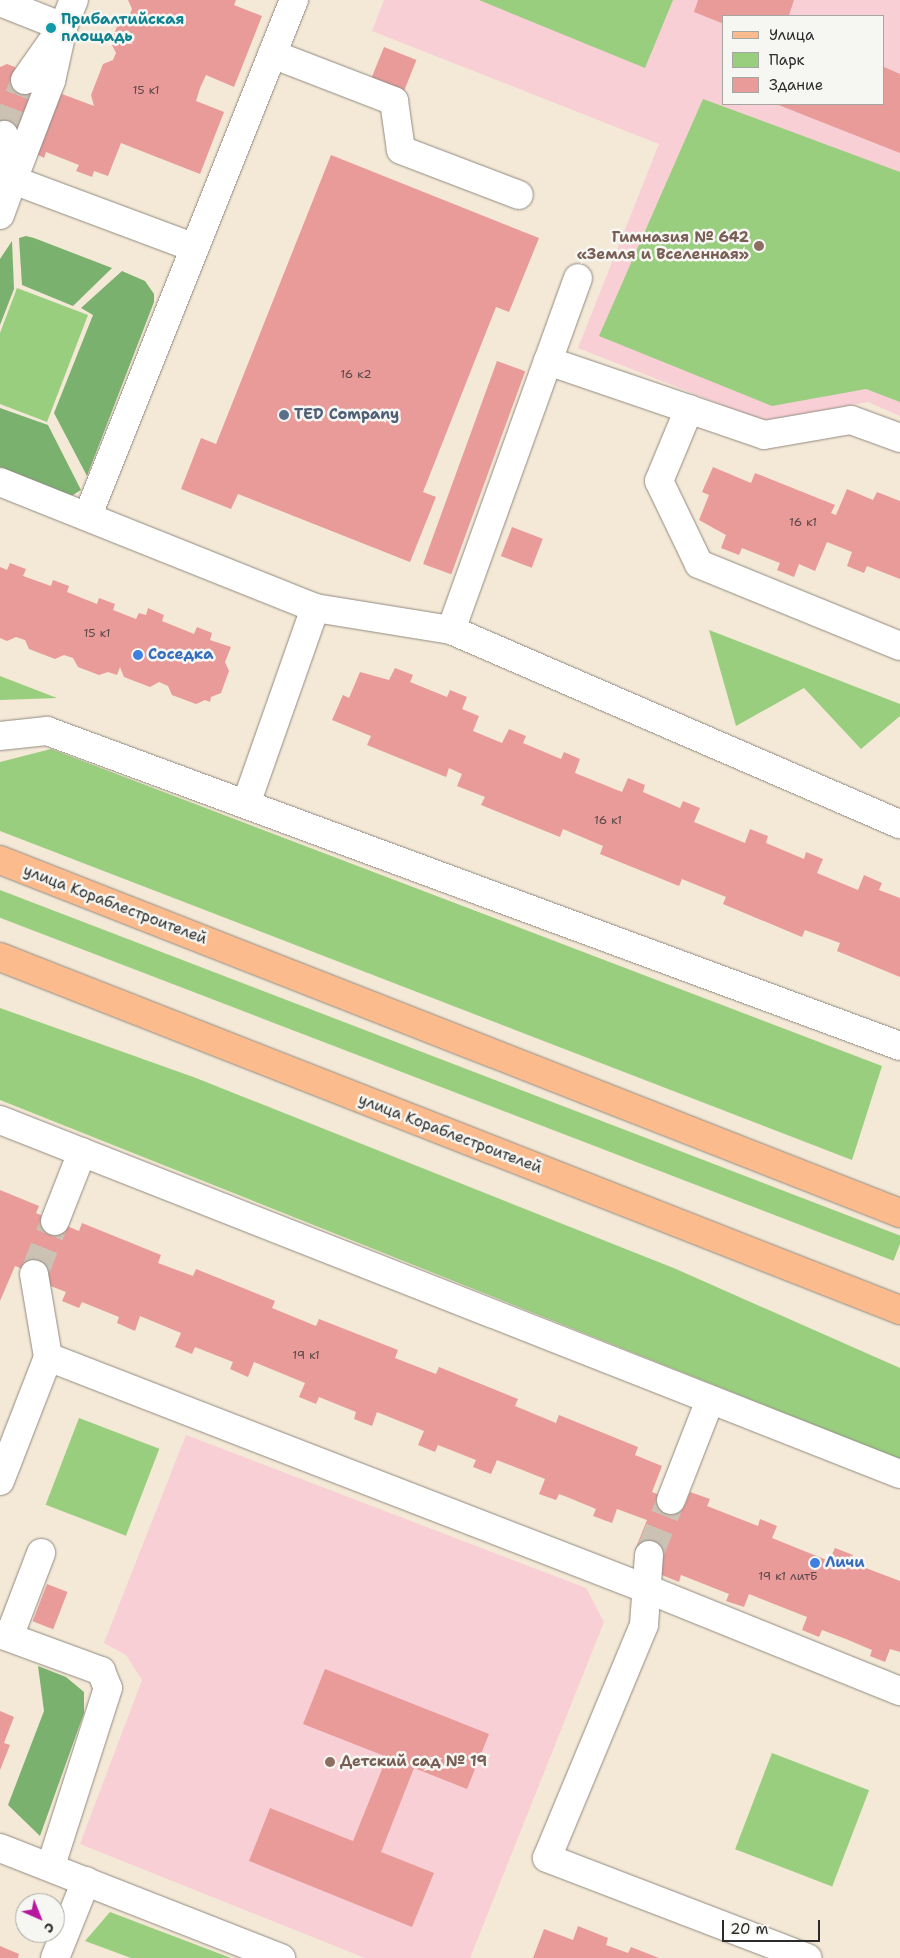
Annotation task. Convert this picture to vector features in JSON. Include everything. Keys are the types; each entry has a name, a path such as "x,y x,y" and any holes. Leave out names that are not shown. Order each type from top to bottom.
{"main road":[{"name":"улица Кораблестроителей","path":"0,860 900,1213"},
{"name":"улица Кораблестроителей","path":"0,957 900,1310"}],"street":[{"path":"0,215 52,81 63,27 74,0"},
{"path":"88,515 294,0"},
{"path":"0,2 63,27"},
{"path":"26,80 63,27"},
{"path":"272,54 394,101 401,150 519,195"},
{"path":"4,135 13,180"},
{"path":"13,180 195,248"},
{"path":"450,630 578,278"},
{"path":"548,362 764,435 851,420 900,438"},
{"path":"689,409 659,480 699,564 900,646"},
{"path":"0,482 88,515 315,608 450,630 900,824"},
{"path":"246,804 315,608"},
{"path":"0,736 47,731 900,1046"},
{"path":"0,1120 900,1474"},
{"path":"55,1221 82,1152"},
{"path":"0,1481 48,1357 34,1274"},
{"path":"48,1357 647,1589 900,1691"},
{"path":"672,1500 710,1400"},
{"path":"41,1553 5,1635 100,1671 108,1688 52,1866"},
{"path":"649,1555 644,1625 547,1858 807,1958"},
{"path":"0,1848 52,1866 281,1958"},
{"path":"55,1958 86,1881"}],"shaded area":[{"name":"Гимназия № 642 «Земля и Вселенная»","path":"384,0 900,0 900,416 868,402 763,421 578,348 659,144 372,31"},
{"name":"Детский сад № 19","path":"186,1435 586,1588 604,1622 470,1958 365,1958 80,1844 142,1680 126,1655 104,1643"}],"green space":[{"path":"479,0 673,0 645,68"},
{"path":"703,99 900,172 900,402 866,389 772,406 599,336"},
{"path":"26,236 112,268 73,306 22,285 19,238"},
{"path":"12,241 14,289 0,325 0,259"},
{"path":"122,271 145,281 154,294 154,302 87,476 54,413 93,315 81,308"},
{"path":"17,288 88,315 47,422 0,404 0,333"},
{"path":"0,408 48,425 81,490 68,498 0,477"},
{"path":"709,630 900,704 900,716 861,749 804,688 736,726"},
{"path":"0,676 57,698 0,700"},
{"path":"51,749 882,1066 852,1160 0,831 0,762"},
{"path":"0,890 900,1235 900,1244 893,1261 0,918"},
{"path":"0,1008 196,1078 676,1269 900,1368 900,1459 0,1100"},
{"path":"79,1418 159,1449 126,1536 46,1505"},
{"path":"38,1666 66,1677 84,1692 84,1713 40,1836 8,1805 44,1711"},
{"path":"772,1753 869,1790 832,1886 735,1849"},
{"path":"110,1912 231,1958 131,1958 85,1941"}],"building":[{"path":"128,0 236,0 234,5 262,16 234,87 206,75 200,88 196,101 224,112 200,174 121,143 108,176 94,171 92,177 76,171 79,165 46,152 44,158 0,134 0,67 7,64 15,67 19,77 58,83 62,94 94,106 91,95 103,64 113,60 116,53 111,43 119,21 129,17 132,9"},
{"path":"698,0 794,0 789,15 722,15 722,23 694,12"},
{"path":"384,47 416,60 404,92 371,79"},
{"path":"885,67 900,74 900,153 779,105 885,105"},
{"path":"331,155 539,238 509,312 496,307 423,492 436,497 410,562 238,494 231,509 181,489 201,438 216,444"},
{"path":"497,361 525,371 451,574 423,564"},
{"path":"713,467 751,483 755,473 835,505 831,513 836,515 847,489 873,500 877,492 900,501 900,579 867,566 864,573 847,566 852,552 827,542 815,571 799,564 794,577 777,570 780,563 742,548 739,555 721,548 726,535 699,520 709,495 702,492"},
{"path":"512,527 543,539 532,568 501,556"},
{"path":"10,563 26,569 23,576 51,586 53,580 69,586 67,592 97,604 99,598 115,604 113,610 136,619 139,613 146,615 148,608 164,615 162,621 194,634 197,627 212,633 210,640 231,647 225,662 229,671 221,693 211,697 210,702 205,700 196,704 172,695 168,686 159,682 150,687 124,677 120,667 117,675 108,672 99,675 78,667 73,658 64,655 55,659 29,649 25,640 16,637 7,641 0,638 0,567 7,570"},
{"path":"395,668 413,675 410,682 447,697 450,690 467,697 462,709 479,716 473,731 502,743 509,729 526,736 523,743 561,759 564,752 580,759 575,773 622,792 628,778 645,785 643,792 680,808 683,801 700,808 694,822 745,843 750,829 768,836 766,843 804,859 806,852 823,859 817,873 858,890 864,875 882,883 879,890 900,898 900,977 837,951 840,943 805,930 802,937 723,904 726,897 682,879 679,886 600,854 603,846 563,829 560,837 481,805 485,797 457,786 462,774 449,768 446,777 367,745 371,736 332,720 343,695 349,698 360,672 389,680"},
{"path":"0,1190 39,1206 36,1213 79,1231 82,1223 161,1255 158,1263 193,1276 196,1269 275,1301 272,1308 316,1326 319,1319 398,1350 395,1358 436,1374 439,1367 518,1399 515,1406 556,1423 559,1415 638,1447 635,1455 662,1466 652,1492 685,1505 690,1492 710,1499 707,1506 758,1526 760,1519 777,1526 772,1538 829,1561 835,1548 853,1555 850,1562 900,1581 900,1652 890,1649 885,1662 870,1656 872,1650 846,1639 822,1630 819,1637 802,1630 807,1617 749,1594 744,1607 726,1601 729,1594 681,1575 679,1582 657,1573 662,1560 635,1550 647,1520 617,1509 612,1523 593,1516 596,1509 567,1497 559,1494 556,1500 539,1494 545,1479 497,1460 491,1474 473,1467 476,1460 438,1445 435,1452 418,1445 424,1431 377,1412 372,1426 354,1419 356,1412 319,1397 316,1404 299,1397 305,1383 254,1362 248,1377 230,1369 233,1362 195,1347 192,1354 175,1347 181,1333 140,1316 135,1331 117,1323 119,1317 82,1302 79,1308 62,1301 66,1292 48,1285 50,1280 15,1266 0,1301"},
{"path":"47,1584 68,1592 53,1629 33,1621"},
{"path":"325,1669 489,1734 467,1789 414,1768 381,1852 434,1873 412,1927 249,1861 270,1808 353,1841 387,1757 303,1724"},
{"path":"0,1711 14,1717 4,1743 10,1745 0,1770"},
{"path":"578,1926 608,1938 606,1945 628,1953 631,1947 659,1958 533,1958 544,1929 573,1940"},
{"path":"0,1946 19,1954 18,1958 0,1958"}],"tunnel":[{"path":"4,135 25,80"},
{"path":"34,1274 55,1221"},
{"path":"649,1555 671,1500"}],"place":[{"name":"Прибалтийская площадь","path":"51,28"},
{"name":"Гимназия № 642 «Земля и Вселенная»","path":"759,246"},
{"name":"TED Company","path":"284,415"},
{"name":"Соседка","path":"138,655"},
{"name":"Личи","path":"815,1563"},
{"name":"Детский сад № 19","path":"330,1762"}]}
